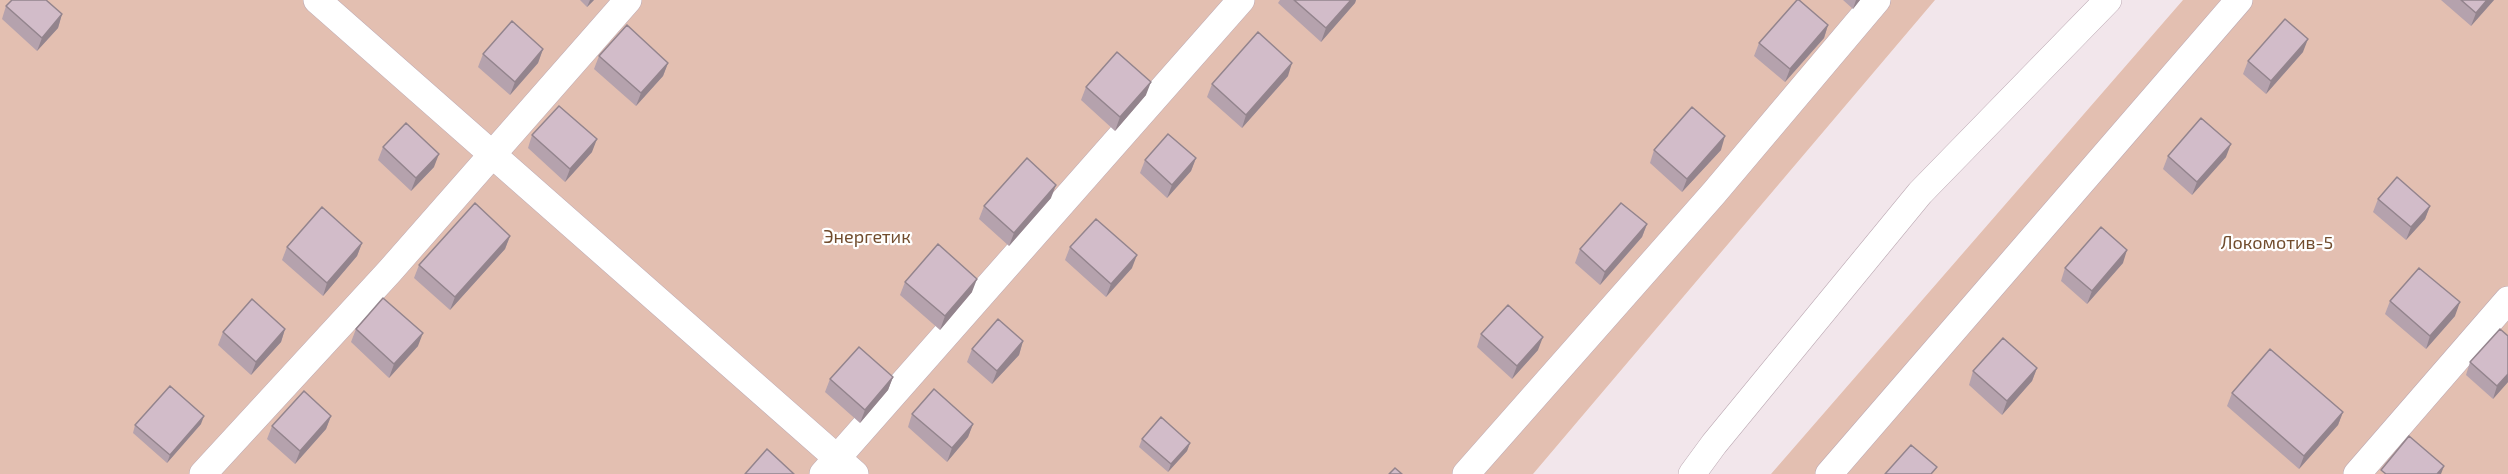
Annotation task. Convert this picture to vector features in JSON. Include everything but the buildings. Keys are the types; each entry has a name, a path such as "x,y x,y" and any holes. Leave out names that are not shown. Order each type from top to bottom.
{"lane":[{"path":"317,0 492,153 838,469 1241,0"},
{"path":"203,474 389,272 628,0"},
{"path":"1466,474 1714,193 1877,0"},
{"path":"1692,474 1714,444 1920,193 2108,0"},
{"path":"1829,474 2239,0"},
{"path":"2357,474 2508,300"}],"green space":[{"name":"Энергетик","path":"0,0 1935,0 1533,474 0,474"},
{"name":"Локомотив-5","path":"2183,0 2508,0 2508,474 1771,474"}]}
